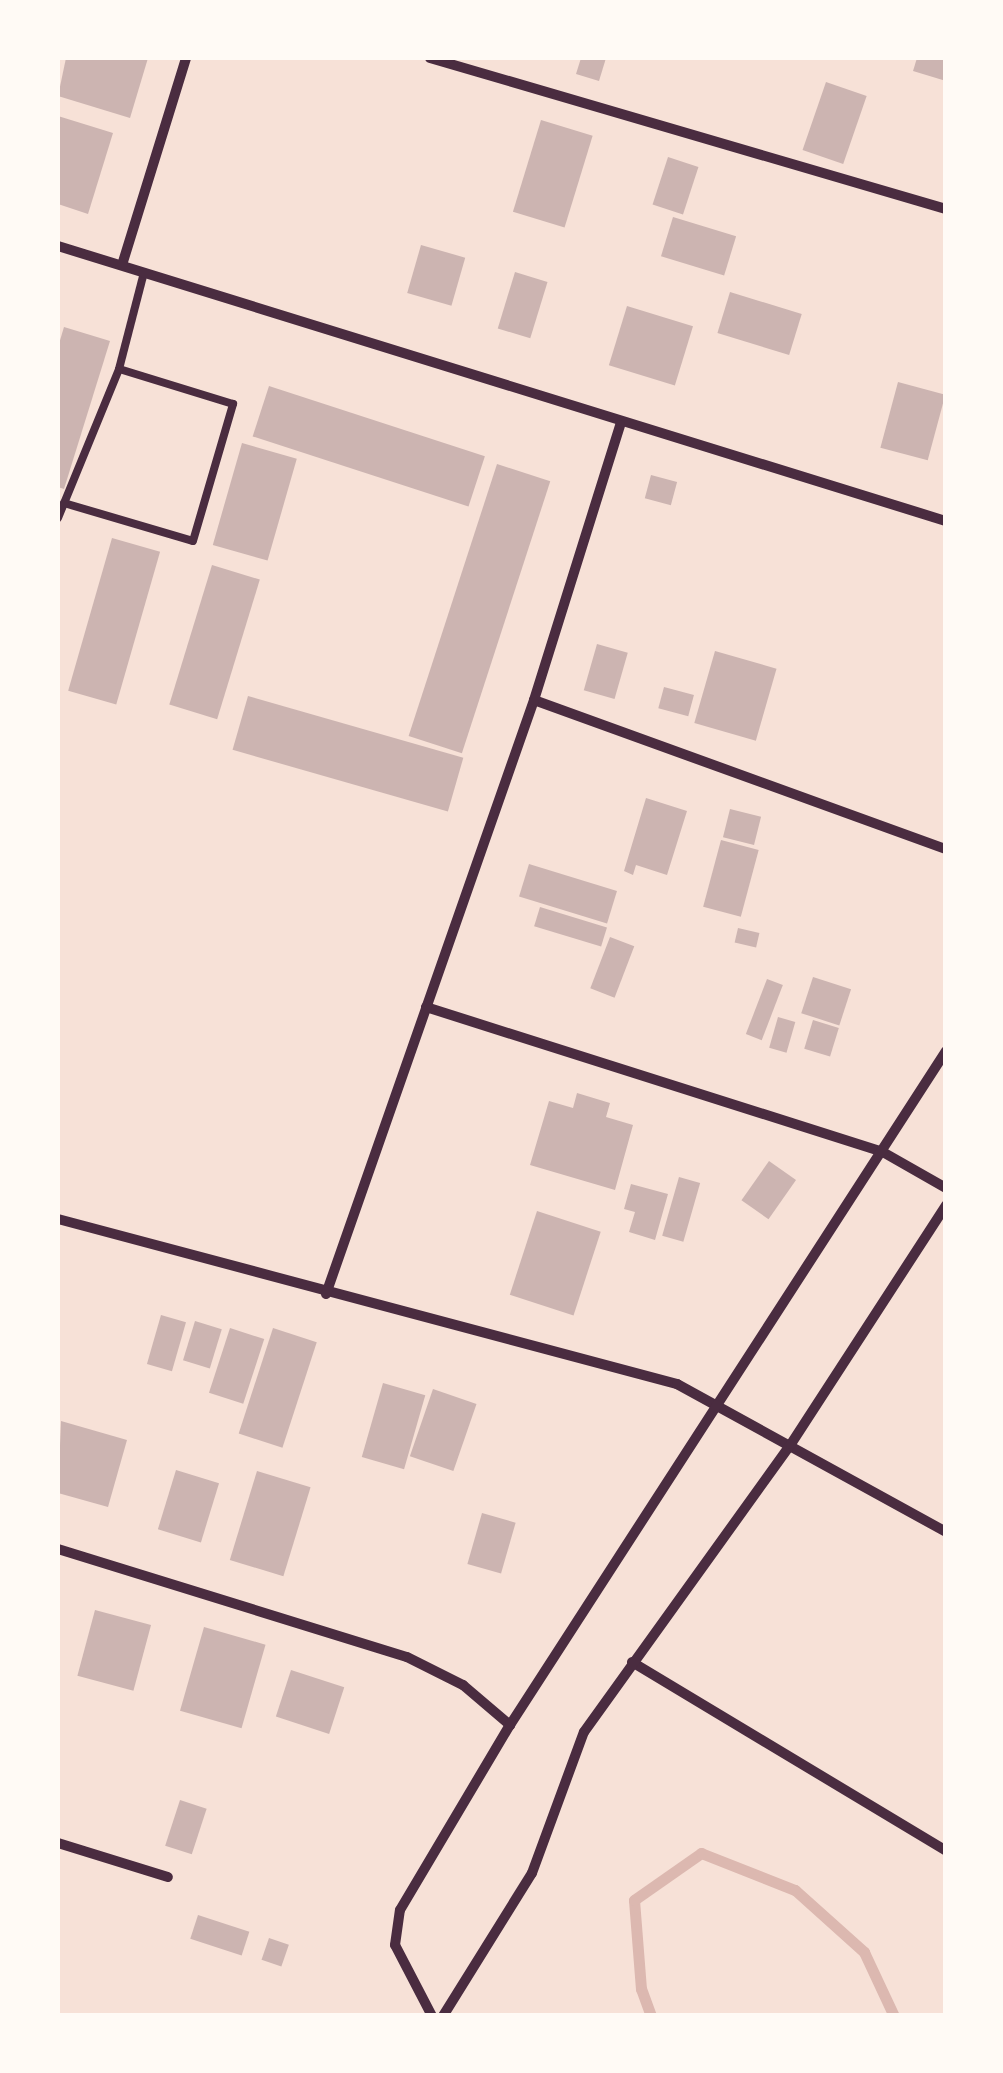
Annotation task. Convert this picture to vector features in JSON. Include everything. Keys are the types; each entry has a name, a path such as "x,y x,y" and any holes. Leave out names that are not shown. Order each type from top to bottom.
{"street":[{"path":"122,265 186,58"},
{"path":"430,58 946,209"},
{"path":"58,246 620,425 946,521"},
{"path":"326,1294 534,700 620,425"},
{"path":"534,700 946,849"},
{"path":"426,1006 881,1151 946,1188"},
{"path":"432,2016 395,1945 400,1910 510,1726 946,1051"},
{"path":"443,2016 532,1874 572,1752 632,1662 791,1444 946,1205"},
{"path":"58,1220 677,1384 946,1532"},
{"path":"58,1549 408,1656 463,1685 510,1726"},
{"path":"632,1662 946,1851"},
{"path":"58,1843 168,1877"}],"lane":[{"path":"58,518 119,368 144,272"},
{"path":"64,503 193,541 233,404 119,368"}],"building":[{"path":"66,58 148,58 130,118 58,96"},
{"path":"581,58 606,58 599,81 576,74"},
{"path":"917,58 946,58 946,81 913,71"},
{"path":"826,82 867,96 843,164 803,150"},
{"path":"58,116 113,133 88,214 58,204"},
{"path":"541,120 593,136 565,228 513,212"},
{"path":"668,157 698,167 683,214 653,205"},
{"path":"673,217 736,236 724,276 661,256"},
{"path":"421,245 465,258 451,306 407,293"},
{"path":"515,272 548,282 530,338 498,328"},
{"path":"730,292 802,314 789,355 717,333"},
{"path":"627,306 693,326 675,385 609,365"},
{"path":"64,327 110,341 64,489 58,487 58,347"},
{"path":"898,382 945,395 928,460 880,448"},
{"path":"269,386 485,456 469,507 253,436"},
{"path":"242,443 297,459 268,561 213,545"},
{"path":"497,464 550,481 462,753 409,736"},
{"path":"651,475 677,482 671,505 645,498"},
{"path":"112,538 160,552 116,705 68,691"},
{"path":"212,565 260,580 217,719 169,705"},
{"path":"597,644 628,653 615,699 584,690"},
{"path":"715,651 777,669 756,741 694,723"},
{"path":"664,687 694,695 688,716 658,708"},
{"path":"248,696 463,758 448,812 233,750"},
{"path":"646,798 687,811 667,875 636,865 633,875 624,871"},
{"path":"730,809 761,817 754,845 723,837"},
{"path":"721,840 759,850 741,917 703,907"},
{"path":"529,864 617,891 607,923 519,897"},
{"path":"540,907 607,927 601,947 534,926"},
{"path":"738,928 759,933 756,948 735,943"},
{"path":"610,937 634,946 615,998 590,988"},
{"path":"813,977 851,989 839,1026 801,1013"},
{"path":"767,979 783,985 762,1040 746,1034"},
{"path":"778,1017 795,1022 786,1053 769,1048"},
{"path":"813,1020 839,1028 830,1057 804,1049"},
{"path":"577,1093 610,1103 606,1117 633,1125 615,1190 530,1165 549,1101 573,1108"},
{"path":"769,1161 796,1180 769,1219 741,1200"},
{"path":"679,1177 700,1183 683,1242 662,1236"},
{"path":"631,1184 668,1194 655,1240 629,1232 635,1212 624,1209"},
{"path":"537,1211 601,1232 574,1315 510,1295"},
{"path":"161,1315 186,1322 172,1371 147,1364"},
{"path":"195,1321 222,1329 210,1368 183,1360"},
{"path":"230,1328 264,1339 243,1404 209,1393"},
{"path":"273,1328 317,1342 282,1448 239,1434"},
{"path":"383,1383 425,1395 404,1469 362,1457"},
{"path":"433,1389 476,1404 453,1471 410,1456"},
{"path":"61,1421 127,1440 108,1507 58,1493"},
{"path":"176,1470 219,1483 201,1542 158,1529"},
{"path":"257,1471 311,1487 283,1576 230,1560"},
{"path":"482,1513 516,1523 501,1574 467,1564"},
{"path":"95,1610 151,1625 133,1691 77,1676"},
{"path":"204,1627 266,1645 242,1728 180,1711"},
{"path":"291,1670 344,1687 329,1734 276,1717"},
{"path":"180,1800 207,1809 192,1854 165,1846"},
{"path":"198,1915 249,1932 242,1955 190,1939"},
{"path":"269,1938 289,1945 281,1967 262,1960"}],"waterway":[{"path":"651,2016 641,1989 634,1900 701,1853 795,1890 864,1952 894,2016"}]}
